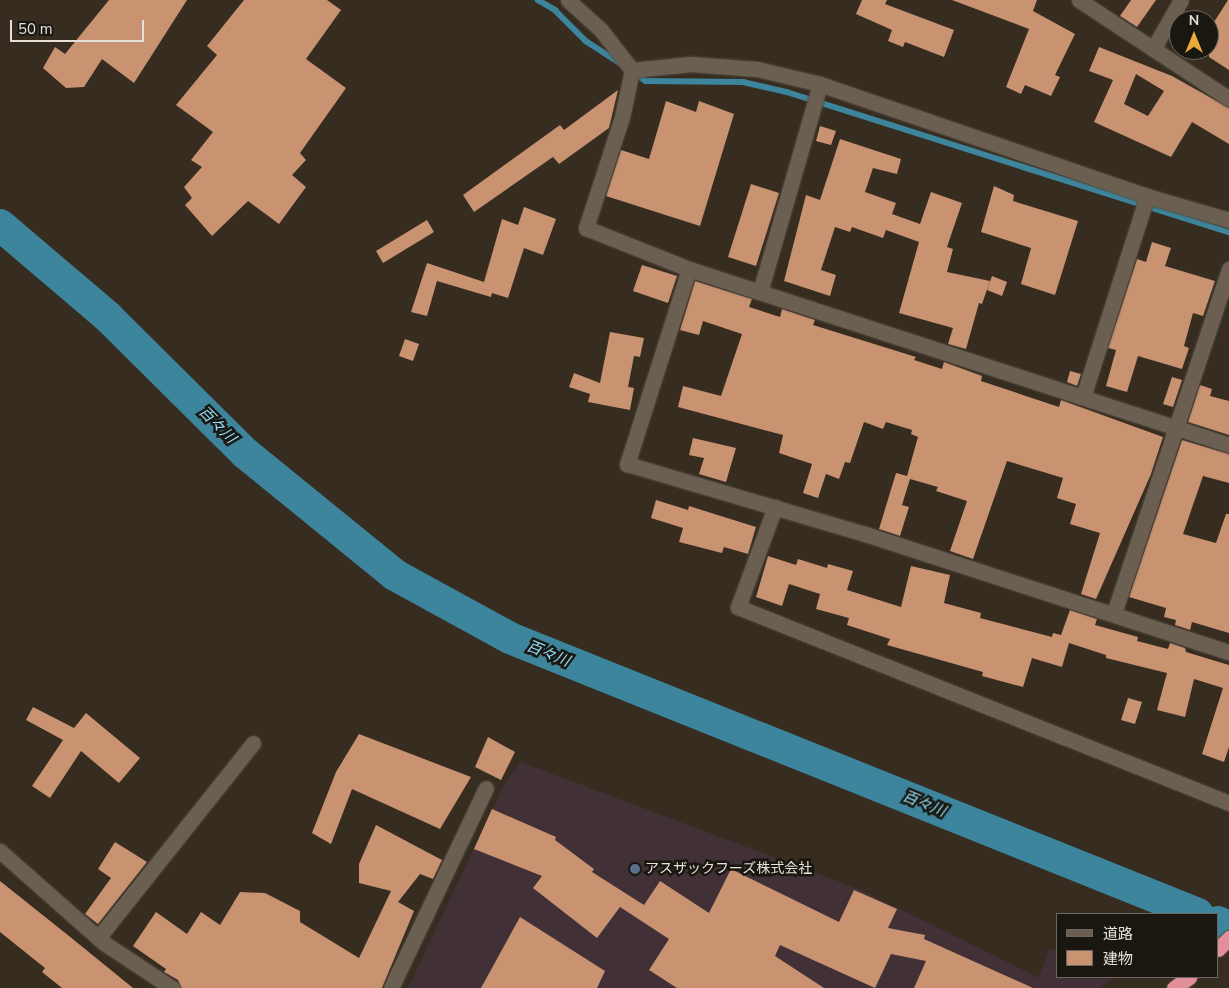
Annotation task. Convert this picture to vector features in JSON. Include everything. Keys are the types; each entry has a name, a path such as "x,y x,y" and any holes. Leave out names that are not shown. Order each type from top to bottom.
{"highway":[{"path":"1219,948 1229,938"}],"street":[{"path":"568,0 601,30 632,70 622,117 586,228 689,269 1229,445"},
{"path":"1079,0 1229,98"},
{"path":"1153,49 1181,0"},
{"path":"632,70 691,64 757,69 820,84 1147,196 1229,220"},
{"path":"760,292 820,84"},
{"path":"1083,397 1147,196"},
{"path":"689,269 627,464 1114,613 1229,652"},
{"path":"1114,613 1177,429 1200,350 1229,269"},
{"path":"775,508 738,607 1229,803"},
{"path":"98,938 253,743"},
{"path":"391,988 486,788"},
{"path":"0,851 98,938 172,988"}],"shaded area":[{"name":"アスザックフーズ株式会社","path":"521,762 861,890 1039,978 1049,948 1056,951 1056,978 1114,978 1099,988 408,988 506,781"}],"building":[{"path":"109,0 187,0 134,83 102,59 84,87 66,88 43,68 55,47 65,54"},
{"path":"244,0 327,0 341,10 306,59 346,88 300,153 306,160 292,175 306,187 279,224 248,201 212,236 185,205 192,198 184,187 202,167 191,160 213,132 176,105 217,55 207,46"},
{"path":"862,0 887,0 885,4 954,30 944,57 905,42 903,47 888,41 892,30 856,14"},
{"path":"952,0 1037,0 1033,11 1075,34 1055,75 1060,77 1051,96 1025,85 1021,94 1006,87 1029,29"},
{"path":"1131,0 1156,0 1137,27 1120,16"},
{"path":"1229,0 1229,70 1214,60 1219,60 1219,14"},
{"path":"1099,47 1172,76 1229,108 1229,144 1192,122 1171,157 1094,122 1113,80 1089,71","holes":["1136,74 1164,91 1148,116 1124,104"]},
{"path":"618,90 609,128 559,164 553,157 474,212 463,195 560,125 564,130"},
{"path":"666,101 696,112 699,101 734,114 700,226 606,196 621,150 649,159"},
{"path":"820,126 836,131 831,145 816,141"},
{"path":"840,139 901,159 897,174 873,168 865,192 896,203 892,214 920,224 931,192 962,203 947,247 953,249 947,272 990,281 982,304 979,303 966,349 948,344 953,328 899,313 919,242 886,230 883,238 852,227 850,232 835,227 821,270 836,275 830,296 784,281 806,195 820,200"},
{"path":"751,184 779,193 756,266 728,257"},
{"path":"994,186 1014,195 1013,201 1078,221 1055,295 1021,284 1031,248 981,232"},
{"path":"524,207 556,219 543,255 524,248 508,298 492,293 491,297 437,281 427,316 411,312 427,263 484,282 502,219 518,225"},
{"path":"427,220 434,232 383,263 376,251"},
{"path":"1152,242 1171,248 1165,266 1215,281 1203,316 1193,313 1184,346 1189,348 1182,369 1138,356 1127,392 1106,386 1116,350 1108,348 1137,259 1146,262"},
{"path":"642,265 677,276 668,303 633,291"},
{"path":"992,276 1007,282 1002,296 987,290"},
{"path":"695,281 752,299 749,307 780,317 782,309 815,320 813,325 916,357 914,360 942,369 944,362 982,376 981,381 1059,407 1061,400 1163,437 1151,474 1096,599 1081,594 1100,533 1070,524 1076,504 1057,498 1063,478 1007,461 973,559 950,551 967,501 936,491 938,487 910,479 902,505 909,507 900,536 879,529 896,473 907,476 918,437 911,434 912,430 886,422 883,429 864,422 850,463 845,462 839,479 826,474 818,498 803,493 812,464 779,453 783,435 678,407 683,386 721,396 742,334 703,321 699,335 680,330"},
{"path":"610,332 644,338 640,357 634,356 628,387 634,388 630,410 588,402 590,394 569,387 574,373 600,383"},
{"path":"405,339 419,344 413,361 399,356"},
{"path":"1070,371 1081,374 1077,386 1067,382"},
{"path":"1172,377 1182,380 1173,407 1163,404"},
{"path":"1200,385 1212,389 1210,396 1229,401 1229,435 1188,422"},
{"path":"693,438 736,448 726,482 699,474 704,458 689,455"},
{"path":"1182,440 1229,454 1229,483 1203,476 1183,534 1216,543 1226,514 1229,514 1229,633 1192,622 1190,630 1175,625 1176,620 1164,617 1166,608 1129,597"},
{"path":"656,500 688,510 689,506 756,527 748,554 724,547 722,553 679,542 683,528 651,518"},
{"path":"768,556 796,565 798,559 827,568 828,564 853,571 847,590 901,607 911,566 950,575 944,603 981,613 980,618 1052,637 1053,633 1061,635 1070,610 1097,619 1095,625 1138,637 1137,641 1168,649 1170,643 1185,648 1186,652 1229,665 1229,747 1224,762 1202,754 1223,688 1194,679 1185,717 1157,710 1167,673 1106,658 1106,655 1069,643 1062,667 1032,658 1023,687 982,676 983,672 887,645 890,639 847,625 849,618 816,609 820,594 789,584 782,606 756,597"},
{"path":"1128,698 1142,702 1135,724 1121,720"},
{"path":"33,707 74,728 86,713 140,758 119,783 81,751 50,798 32,786 63,740 26,720"},
{"path":"359,734 471,777 440,829 352,789 331,844 312,833 336,772"},
{"path":"488,737 515,752 501,780 475,767"},
{"path":"492,809 556,837 555,840 594,869 592,872 644,905 660,881 709,913 731,869 839,922 854,890 897,909 888,928 925,935 924,939 1033,988 914,988 926,961 891,954 875,988 780,945 775,956 824,988 677,988 649,970 669,939 620,907 597,938 533,888 542,876 474,849"},
{"path":"376,825 442,860 433,879 420,874 398,902 414,911 382,988 181,988 178,980 164,972 166,969 133,946 156,912 187,934 201,912 220,925 240,892 265,893 300,911 300,922 359,958 391,891 359,883 359,864"},
{"path":"115,842 147,862 98,924 85,914 111,878 98,869"},
{"path":"0,881 133,988 62,988 42,972 45,968 0,932"},
{"path":"520,917 605,971 597,988 481,988"}],"waterway":[{"path":"538,0 555,10 586,41 620,63"},
{"path":"634,73 646,81 743,82 787,92 1229,232"},
{"name":"百々川","path":"0,225 108,317 245,453 395,575 510,638 1196,913"},
{"name":"百々川","path":"1219,922 1229,927"}],"place":[{"name":"アスザックフーズ株式会社","path":"635,869"}]}
